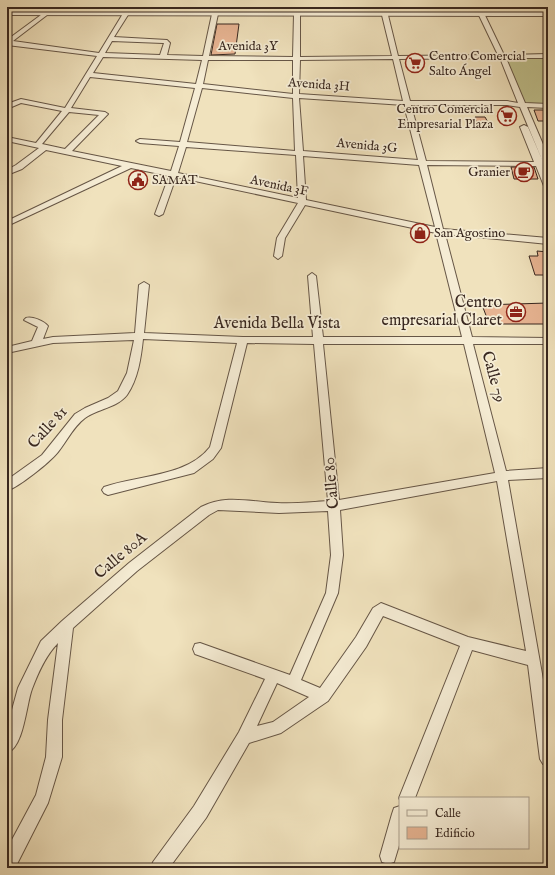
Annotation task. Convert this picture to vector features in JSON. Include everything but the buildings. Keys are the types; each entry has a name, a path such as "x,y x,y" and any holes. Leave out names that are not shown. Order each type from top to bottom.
{"street":[{"path":"7,10 548,10"},
{"path":"7,13 49,10"},
{"path":"7,43 49,10"},
{"path":"128,10 215,14 297,14 384,10"},
{"path":"36,146 67,110 90,75 128,10"},
{"name":"Calle 79","path":"384,10 502,476 534,660 543,684 548,759"},
{"path":"479,10 548,14"},
{"path":"479,10 516,102 538,164 548,186"},
{"path":"159,214 184,144 206,58 215,14"},
{"path":"278,256 281,238 302,203 296,96 297,14"},
{"path":"110,39 166,41 163,57"},
{"path":"20,44 33,40 84,47"},
{"name":"Avenida 3Y","path":"7,43 101,55 206,58 397,57 548,54"},
{"name":"Avenida 3H","path":"90,75 296,96 408,103 516,102 548,106"},
{"path":"516,102 548,99"},
{"path":"7,107 22,101 67,110 104,114 105,116 66,152"},
{"path":"516,102 548,165"},
{"name":"Avenida 3F","path":"7,139 440,232 548,241"},
{"name":"Avenida 3G","path":"140,141 299,152 422,163 548,165"},
{"path":"7,173 19,167 45,148"},
{"path":"7,224 128,166"},
{"name":"Calle 80","path":"293,683 332,593 337,555 334,506 312,276"},
{"name":"Calle 81","path":"7,486 48,456 82,414 121,394 132,374 139,336 144,284"},
{"path":"29,320 43,326 36,343"},
{"name":"Avenida Bella Vista","path":"7,350 53,340 139,336 243,340 319,339 548,341"},
{"path":"108,490 190,470 209,456 215,448 243,340"},
{"name":"Calle 80A","path":"7,746 12,737 25,688 46,646 67,625 133,567 205,511 216,505 279,508 334,506 502,476 548,474"},
{"path":"244,737 276,728 323,696 361,642 378,612 382,609 468,643 534,660"},
{"path":"9,862 43,798 54,757 55,720 67,625"},
{"path":"407,797 468,643"},
{"path":"200,649 274,675 323,696"},
{"path":"158,868 200,812 244,737 274,675"},
{"path":"388,856 399,818"}],"green space":[{"path":"548,54 548,106 520,106 499,55"}],"place":[{"name":"Centro Comercial Salto Ángel","path":"415,63"},
{"name":"Centro Comercial Empresarial Plaza","path":"507,116"},
{"name":"Granier","path":"524,172"},
{"name":"SAMAT","path":"138,180"},
{"name":"San Agostino","path":"420,233"},
{"name":"Centro empresarial Claret","path":"516,312"}]}
